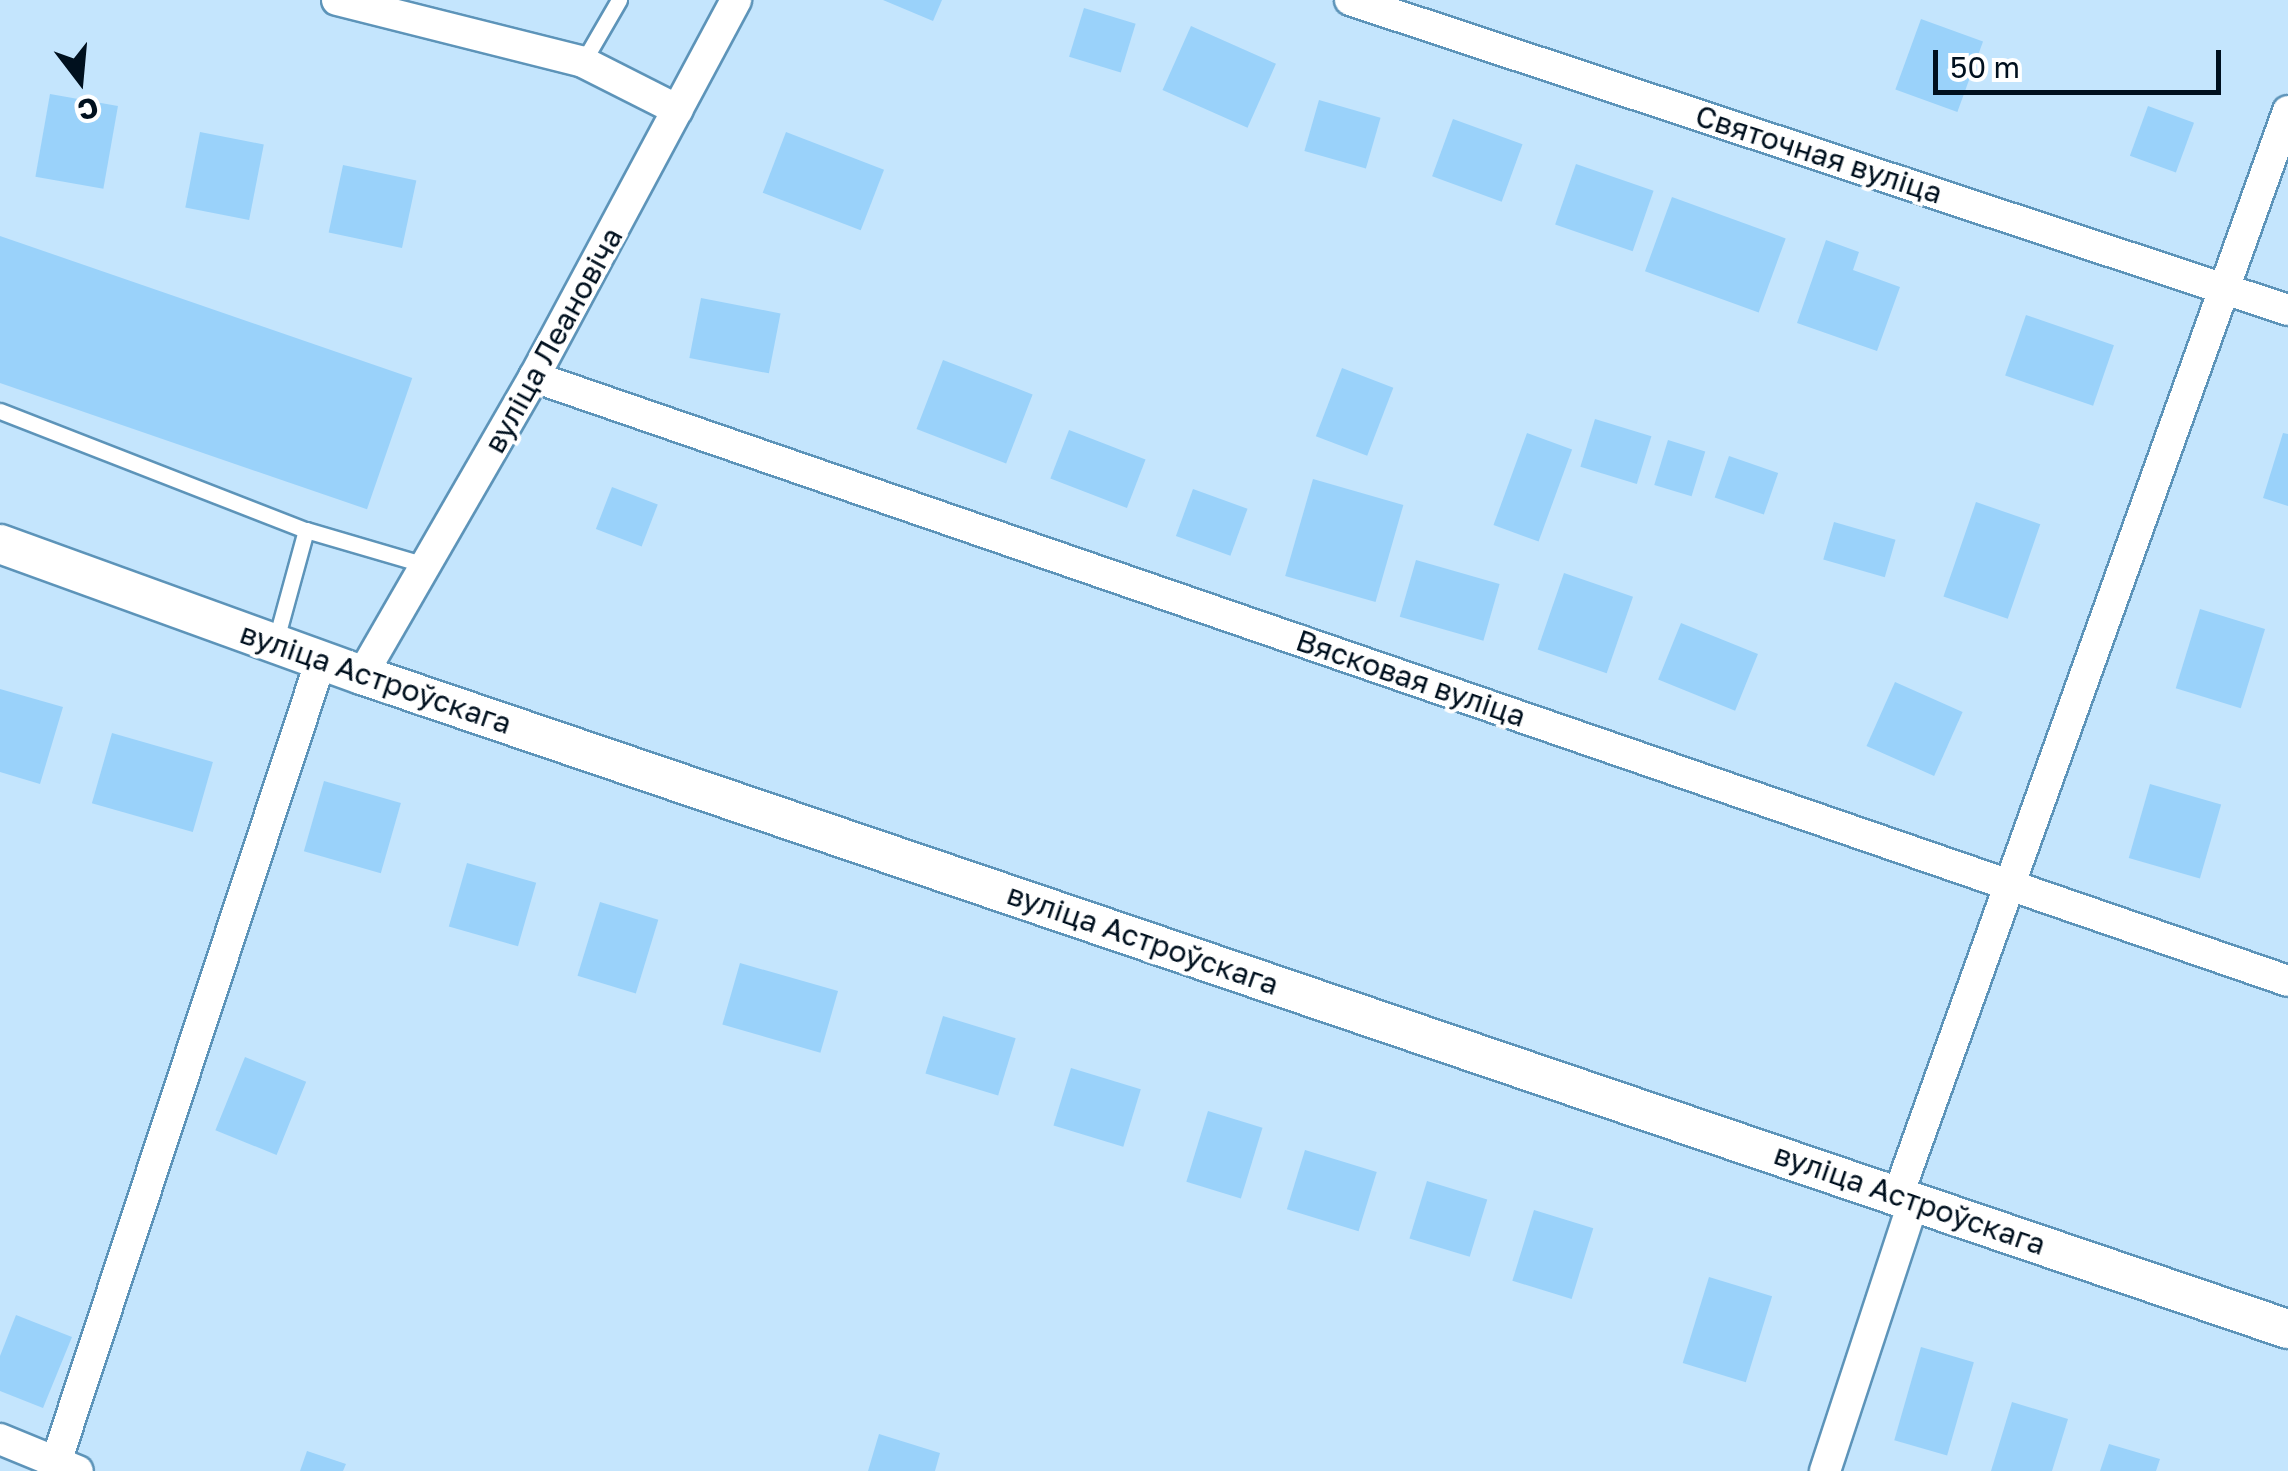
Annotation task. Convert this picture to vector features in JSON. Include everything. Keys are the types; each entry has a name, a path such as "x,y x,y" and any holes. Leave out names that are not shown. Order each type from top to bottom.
{"street":[{"path":"337,0 583,62 678,110"},
{"name":"вуліца Леановіча","path":"362,676 534,377 736,0"},
{"name":"Святочная вуліца","path":"1350,0 2288,310"},
{"path":"1825,1471 1906,1197 2012,884 2288,111"},
{"name":"Вясковая вуліца","path":"534,377 2288,981"},
{"name":"вуліца Астроўскага","path":"0,544 362,676 2288,1329"},
{"path":"0,1438 62,1468 321,660"}],"lane":[{"path":"583,62 620,0"},
{"path":"0,411 306,530 426,565"},
{"path":"275,643 306,530"}],"building":[{"path":"883,0 942,0 933,21"},
{"path":"1084,8 1136,24 1121,73 1069,57"},
{"path":"1921,19 1983,42 1957,112 1895,89"},
{"path":"1191,26 1276,64 1247,128 1163,90"},
{"path":"50,94 118,106 103,189 35,177"},
{"path":"1319,100 1381,118 1366,169 1304,151"},
{"path":"2148,106 2194,123 2176,173 2130,156"},
{"path":"1453,119 1523,144 1502,202 1432,176"},
{"path":"200,132 264,144 249,220 185,208"},
{"path":"786,132 884,170 861,230 763,193"},
{"path":"1576,164 1654,191 1633,251 1555,225"},
{"path":"343,165 416,181 402,248 329,232"},
{"path":"1672,197 1786,238 1759,313 1645,271"},
{"path":"0,236 412,378 367,509 0,383"},
{"path":"1826,240 1859,252 1853,270 1900,287 1877,351 1797,323"},
{"path":"701,298 781,313 769,373 689,358"},
{"path":"2026,315 2114,345 2093,406 2005,376"},
{"path":"943,360 1033,394 1006,463 916,429"},
{"path":"1342,368 1393,388 1367,456 1316,436"},
{"path":"1595,419 1651,436 1637,484 1580,467"},
{"path":"1069,430 1146,459 1127,508 1050,479"},
{"path":"1527,433 1572,449 1539,542 1493,525"},
{"path":"2283,433 2288,434 2288,506 2263,498"},
{"path":"1668,440 1705,451 1692,496 1654,485"},
{"path":"1729,456 1778,473 1764,515 1715,498"},
{"path":"1313,479 1403,505 1376,602 1285,576"},
{"path":"612,487 658,505 642,547 596,529"},
{"path":"1193,489 1248,509 1230,556 1176,536"},
{"path":"1976,502 2040,524 2008,619 1943,597"},
{"path":"1834,522 1896,540 1885,577 1823,559"},
{"path":"1416,560 1500,584 1483,641 1400,617"},
{"path":"1564,573 1633,597 1607,673 1538,650"},
{"path":"2200,609 2265,629 2241,708 2176,688"},
{"path":"1681,623 1758,654 1735,711 1658,680"},
{"path":"1895,682 1963,712 1934,776 1867,746"},
{"path":"0,689 63,707 40,784 0,772"},
{"path":"112,733 213,762 193,832 92,803"},
{"path":"324,781 401,803 381,873 304,851"},
{"path":"2150,784 2221,804 2200,878 2129,858"},
{"path":"467,863 536,883 518,946 449,926"},
{"path":"600,902 658,920 636,993 577,976"},
{"path":"740,963 838,991 820,1053 722,1025"},
{"path":"943,1016 1016,1038 998,1096 925,1073"},
{"path":"245,1057 306,1082 277,1155 215,1130"},
{"path":"1071,1068 1141,1089 1123,1147 1053,1125"},
{"path":"1208,1111 1263,1128 1241,1198 1186,1182"},
{"path":"1305,1150 1377,1172 1359,1231 1287,1209"},
{"path":"1427,1181 1487,1199 1470,1257 1409,1238"},
{"path":"1534,1210 1593,1228 1572,1299 1512,1281"},
{"path":"1709,1277 1772,1296 1746,1382 1683,1363"},
{"path":"16,1315 72,1337 43,1408 0,1391 0,1356"},
{"path":"1921,1347 1974,1362 1947,1455 1894,1440"},
{"path":"2012,1402 2068,1419 2052,1471 1991,1471"},
{"path":"879,1434 940,1453 935,1471 868,1471"},
{"path":"2109,1444 2160,1459 2156,1471 2100,1471"},
{"path":"307,1451 346,1464 343,1471 300,1471"}]}
